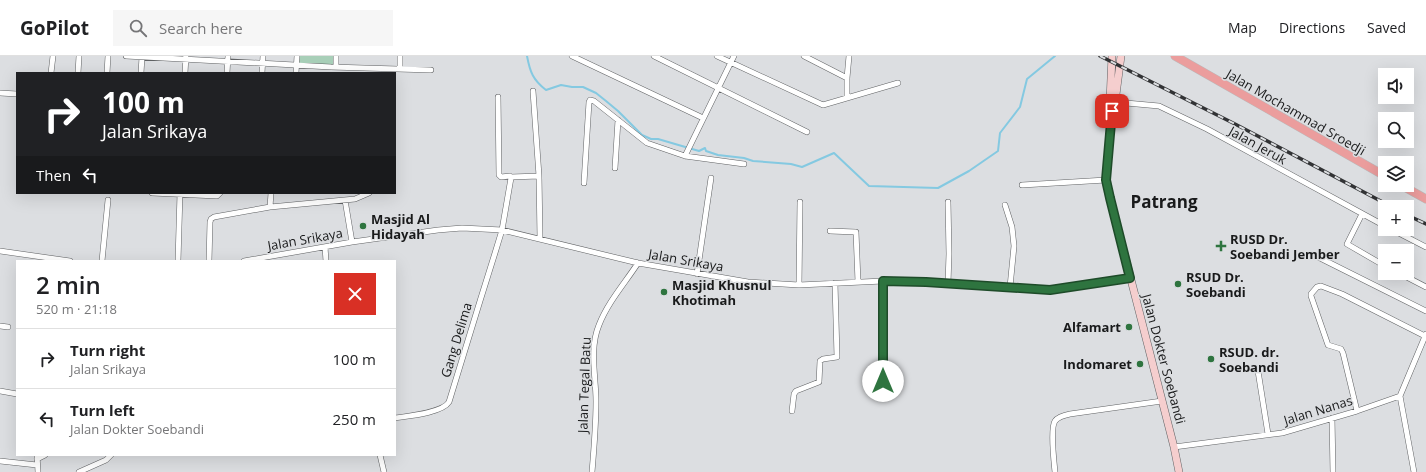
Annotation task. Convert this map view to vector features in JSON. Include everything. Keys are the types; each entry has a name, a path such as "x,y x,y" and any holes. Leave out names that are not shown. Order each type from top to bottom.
{"main road":[{"name":"Jalan Dokter Soebandi","path":"1112,56 1110,101 1112,111"},
{"name":"Jalan Dokter Soebandi","path":"1122,56 1115,102 1112,111 1106,180 1180,472"},
{"name":"Jalan Mochammad Sroedji","path":"1175,56 1378,172"},
{"path":"1414,192 1426,199"}],"street":[{"path":"51,72 53,56"},
{"path":"78,72 79,56"},
{"path":"108,56 108,72"},
{"path":"126,56 228,58 263,63 387,71 400,68 431,70"},
{"path":"262,72 263,56"},
{"path":"296,72 297,56"},
{"path":"330,72 336,56"},
{"path":"400,56 400,68"},
{"path":"572,56 703,118"},
{"path":"654,56 806,132"},
{"path":"717,56 823,106 847,97 898,83"},
{"path":"685,154 734,56"},
{"path":"804,56 847,78"},
{"path":"847,97 849,56"},
{"path":"141,72 142,57"},
{"path":"186,57 186,72"},
{"path":"228,58 228,72"},
{"path":"533,91 539,176 540,238"},
{"path":"0,93 16,94"},
{"path":"498,97 499,175 501,177 539,176"},
{"path":"584,183 590,100 594,101 644,142 685,154 744,164"},
{"name":"Jalan Jeruk","path":"1115,102 1159,106 1207,129 1378,222"},
{"path":"615,168 618,120"},
{"path":"502,230 511,177"},
{"path":"697,274 711,178"},
{"path":"1022,185 1106,180"},
{"path":"178,260 180,194 217,196 219,194"},
{"path":"270,207 271,194"},
{"path":"209,260 211,219 214,217 270,207 345,200 362,197 367,194"},
{"path":"102,260 108,200"},
{"path":"345,200 352,242"},
{"path":"799,285 800,202"},
{"path":"948,202 948,283"},
{"path":"1005,205 1012,227 1014,246 1010,287"},
{"path":"1362,214 1347,244 1378,262"},
{"name":"Jalan Srikaya","path":"250,260 352,242 462,228 502,230 638,263 748,282 799,285 883,281 948,283 1050,290 1130,278"},
{"name":"Gang Delima","path":"396,418 421,414 447,406 502,230"},
{"path":"830,231 856,232 858,282"},
{"path":"1405,236 1426,247"},
{"path":"325,247 326,260"},
{"path":"0,251 63,260"},
{"path":"1314,255 1426,311"},
{"name":"Jalan Tegal Batu","path":"592,472 596,401 595,338 606,310 638,263"},
{"path":"1412,280 1426,287"},
{"path":"883,281 883,381"},
{"path":"792,411 794,394 796,391 819,382 820,361 823,359 837,357 835,283"},
{"path":"1357,411 1344,353 1341,350 1328,345 1311,296 1317,287 1321,286 1342,294 1426,335 1400,396 1414,472"},
{"path":"0,326 8,327"},
{"path":"1258,371 1268,434"},
{"path":"0,391 16,394"},
{"name":"Jalan Nanas","path":"1174,447 1282,433 1357,411 1400,396"},
{"path":"1055,472 1053,435 1055,421 1061,417 1070,414 1162,401"},
{"path":"1332,418 1333,472"},
{"path":"79,472 106,460 110,456"},
{"path":"380,456 384,472"},
{"path":"0,461 37,460 38,472"}],"green space":[{"path":"298,56 336,56 336,66 297,64"}],"waterway":[{"path":"527,56 529,67 533,75 538,83 546,90 561,85 583,87 596,93 618,111 642,135 651,139 658,139 699,151 705,148 706,151 718,155 744,158 753,161 791,164 802,167 834,153 869,186 938,188 969,171 998,151 1000,133 1020,107 1027,79 1055,56"}],"railway":[{"path":"1100,56 1235,124 1379,200"},
{"path":"1414,218 1426,224"}],"place":[{"name":"Masjid Al Hidayah","path":"363,226"},
{"name":"RUSD Dr. Soebandi Jember","path":"1221,246"},
{"name":"RSUD Dr. Soebandi","path":"1178,284"},
{"name":"Masjid Khusnul Khotimah","path":"664,292"},
{"name":"Alfamart","path":"1129,327"},
{"name":"RSUD. dr. Soebandi","path":"1211,359"},
{"name":"Indomaret","path":"1140,364"}],"district":[{"name":"Patrang","path":"1164,202"}],"route":[{"path":"883,381 883,281 948,283 1050,290 1130,278 1106,180 1112,111"}]}
